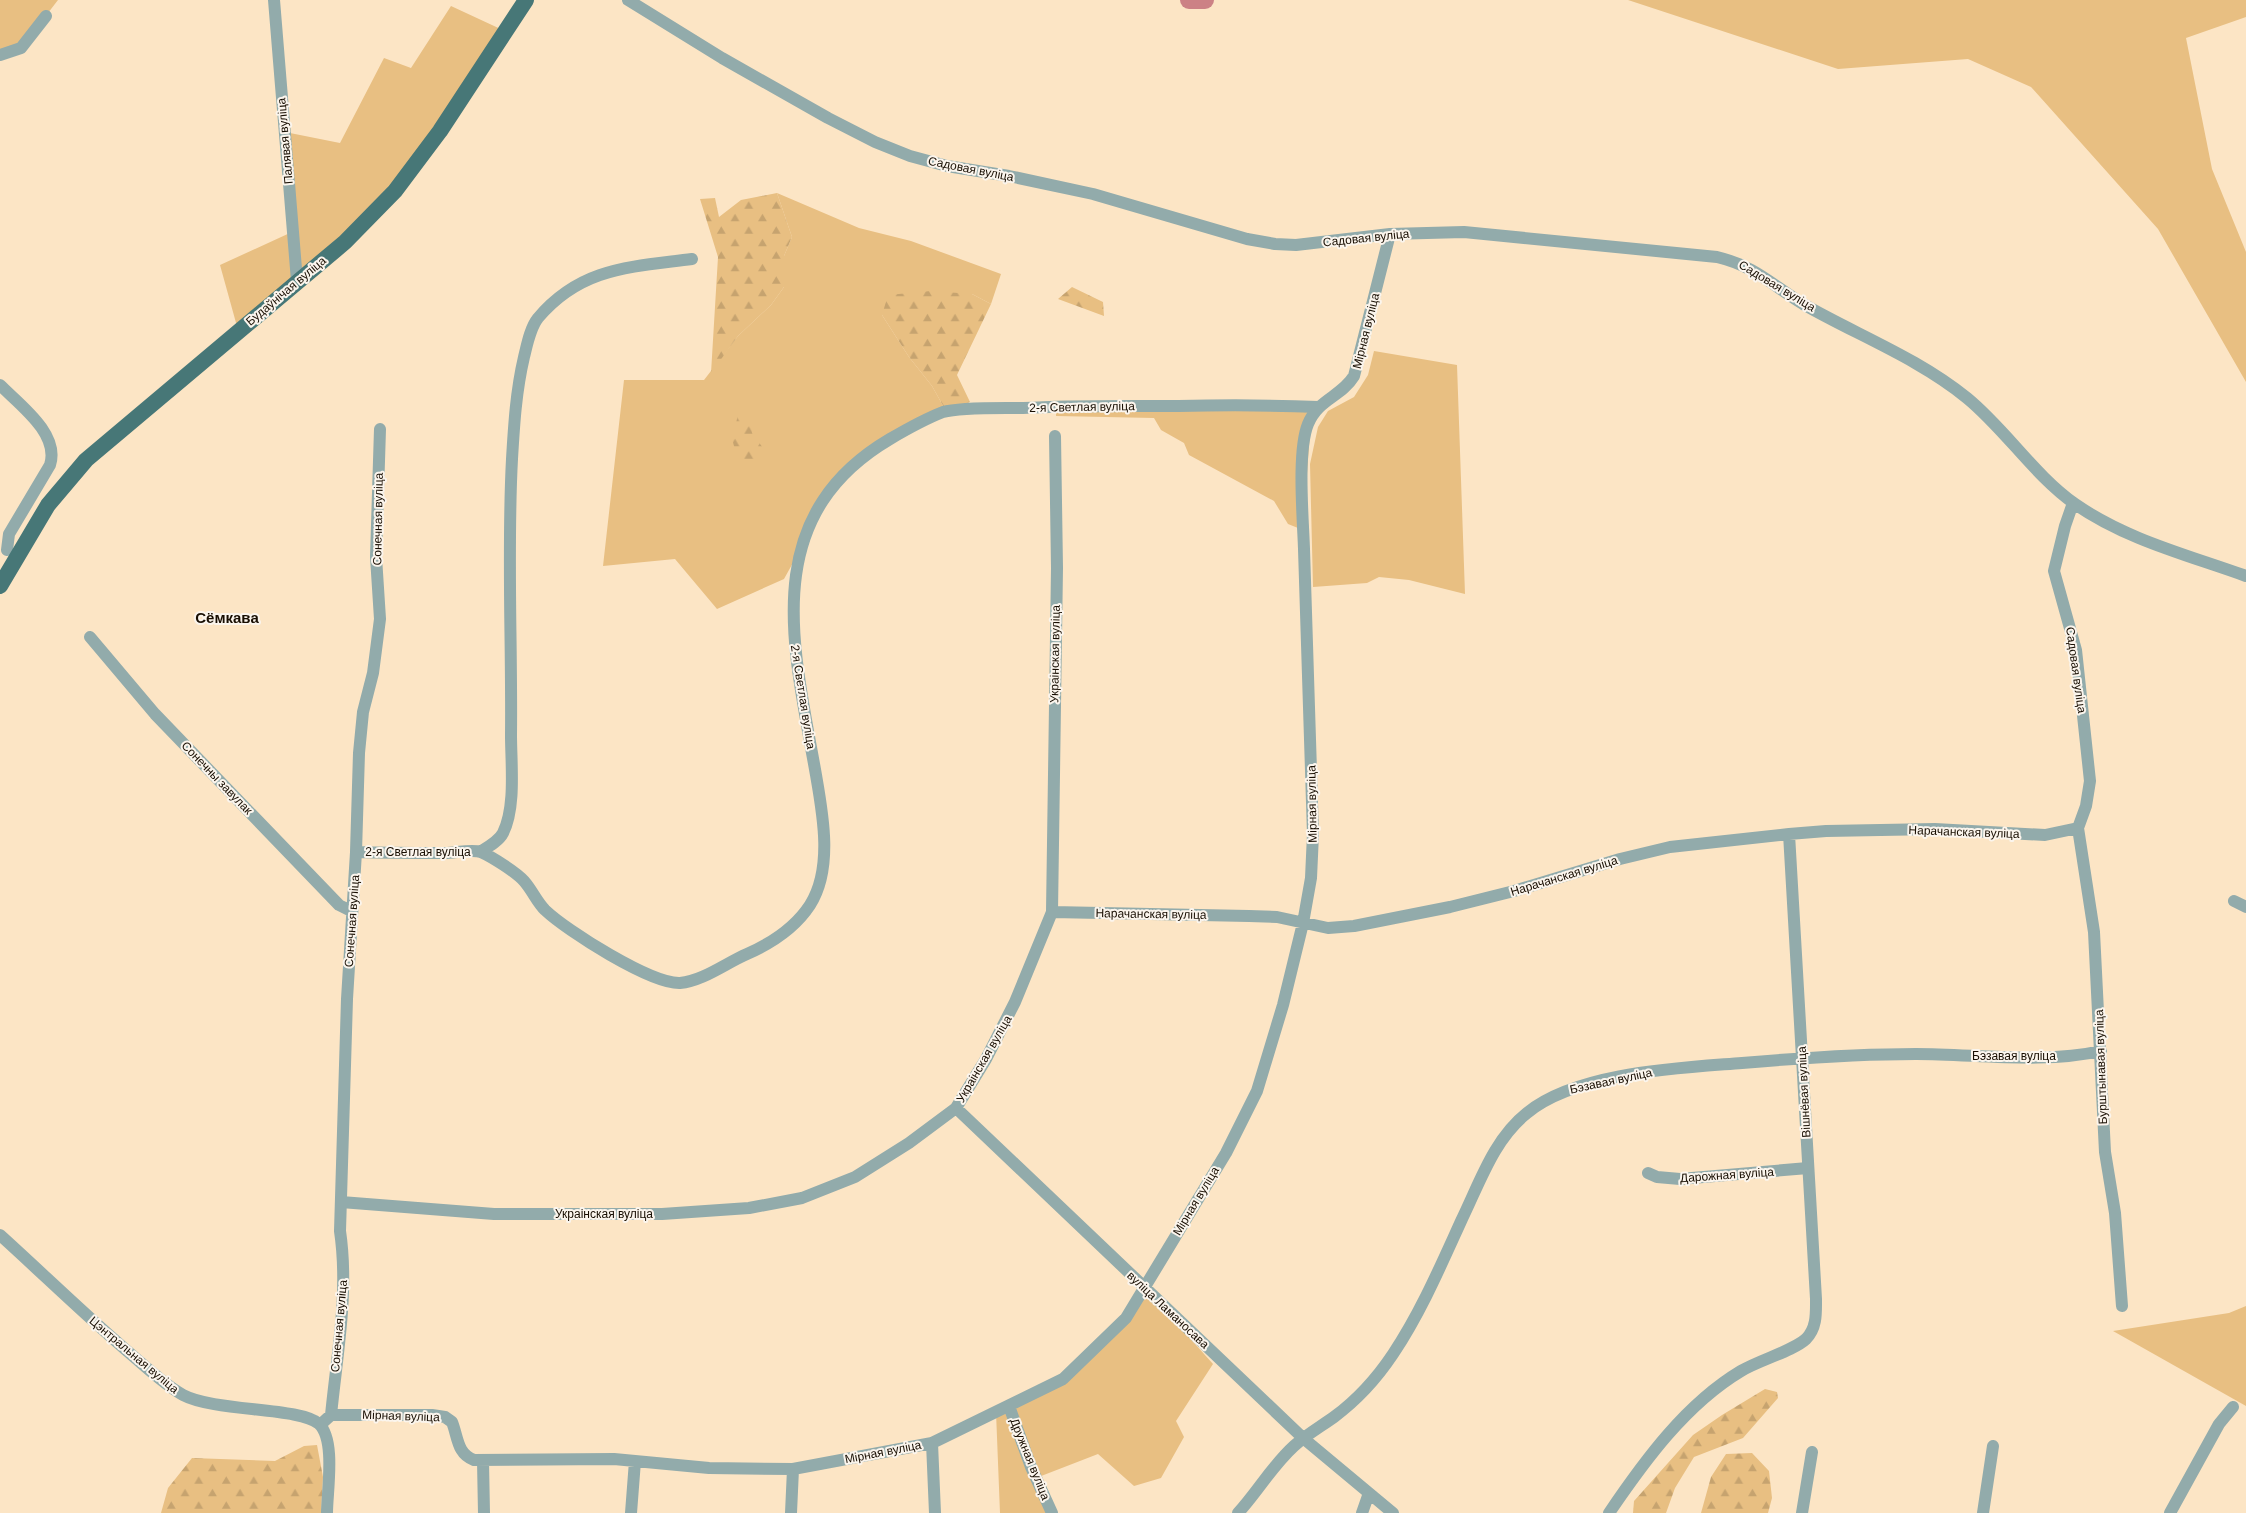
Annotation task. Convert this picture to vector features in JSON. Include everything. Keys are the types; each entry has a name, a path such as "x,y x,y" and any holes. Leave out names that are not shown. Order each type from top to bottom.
{"main road":[{"name":"Будаўнічая вуліца","path":"0,586 8,551 86,460 345,242 395,191 440,131 526,0"}],"street":[{"name":"Палявая вуліца","path":"274,0 297,281"},
{"name":"Садовая вуліца","path":"628,0 722,58 828,118 875,142 910,156 947,166 1009,176 1093,194 1247,239 1275,244 1296,245 1390,234 1464,232 1733,260 1775,283 1802,303 1898,354 1948,384 1968,399 2043,476 2073,503 2099,520 2135,538 2246,576"},
{"path":"0,55 21,48 46,16"},
{"name":"Мірная вуліца","path":"331,1415 432,1415 445,1417 452,1422 460,1450 466,1457 483,1461 551,1458 634,1461 709,1468 794,1469 932,1443 1063,1380 1126,1318 1226,1153 1256,1091 1283,1005 1303,923 1311,878 1314,834 1303,465 1307,427 1318,406 1344,389 1354,376 1390,234"},
{"name":"2-я Светлая вуліца","path":"480,852 503,835 508,819 510,800 512,694 509,514 519,381 528,342 536,320 556,300 602,273 627,267 692,259"},
{"path":"0,385 50,439 53,455 50,464 9,534 8,551"},
{"name":"2-я Светлая вуліца","path":"356,852 480,852 508,867 522,879 543,908 572,931 617,958 669,982 681,983 695,980 768,944 794,925 812,903 822,873 825,856 822,811 795,658 793,594 799,552 814,513 840,478 867,452 906,430 946,411 1065,406 1318,406"},
{"name":"Сонечная вуліца","path":"331,1415 342,1315 344,1258 340,1231 351,912 362,728 363,712 373,673 380,619 376,557 380,429"},
{"name":"Украінская вуліца","path":"341,1202 494,1214 662,1214 748,1208 802,1198 856,1177 909,1144 956,1108 986,1059 1015,1002 1052,912 1057,568 1055,436"},
{"name":"Садовая вуліца","path":"2073,503 2065,526 2054,571 2076,650 2090,781 2086,806 2078,828"},
{"name":"Сонечны завулак","path":"90,637 155,714 339,905 351,912"},
{"name":"Нарачанская вуліца","path":"1052,912 1258,916 1277,917 1328,928 1354,926 1450,907 1514,891 1620,858 1670,847 1826,831 1934,829 2045,834 2078,828"},
{"name":"Бурштынавая вуліца","path":"2078,828 2094,932 2105,1152 2115,1213 2122,1306"},
{"name":"Вішнёвая вуліца","path":"1609,1513 1662,1443 1701,1402 1741,1371 1799,1344 1811,1333 1816,1312 1790,834"},
{"path":"2234,901 2246,907"},
{"name":"Бэзавая вуліца","path":"1238,1513 1280,1460 1303,1438 1349,1405 1364,1391 1391,1356 1428,1293 1490,1159 1511,1129 1528,1111 1563,1092 1623,1077 1670,1069 1802,1058 1915,1054 2063,1056 2101,1051"},
{"name":"вуліца Ламаносава","path":"956,1108 1303,1438 1393,1513"},
{"name":"Дарожная вуліца","path":"1648,1173 1657,1177 1680,1179 1808,1168"},
{"name":"Цэнтральная вуліца","path":"0,1235 103,1330 182,1394 200,1402 287,1414 312,1420 321,1427"},
{"name":"Дружная вуліца","path":"1009,1406 1031,1466 1052,1513"},
{"path":"2170,1513 2219,1424 2233,1407"},
{"path":"327,1513 329,1444 321,1427 331,1415"},
{"path":"932,1443 935,1513"},
{"path":"1983,1513 1993,1446"},
{"path":"1802,1513 1812,1452"},
{"path":"483,1461 484,1513"},
{"path":"631,1513 634,1461"},
{"path":"791,1513 794,1469"},
{"path":"1362,1513 1368,1493"}],"green space":[{"path":"0,0 58,0 21,48 0,55"},
{"path":"1628,0 2246,0 2246,17 2186,38 2212,169 2246,252 2246,382 2158,229 2031,87 1968,59 1838,69"},
{"path":"451,6 507,32 395,191 238,330 220,265 292,232 285,132 340,143 384,58 411,68"},
{"path":"777,193 859,228 911,241 1001,274 991,304 972,294 882,315 909,357 932,386 946,411 906,430 840,478 784,579 717,609 675,559 603,566 624,380 704,380 738,336 771,305 784,287 784,256 792,237"},
{"path":"777,193 792,237 784,256 784,287 771,305 738,336 711,373 718,257 700,199 715,198 719,217 741,200"},
{"path":"1072,287 1103,302 1104,316 1058,299"},
{"path":"931,291 972,294 991,304 957,375 970,402 946,411 932,386 909,357 882,315 888,295"},
{"path":"1374,351 1457,365 1465,594 1409,580 1379,577 1367,583 1313,587 1310,464 1318,427 1328,411 1354,397 1368,375"},
{"path":"1056,406 1318,407 1311,418 1303,530 1288,524 1274,501 1189,455 1184,443 1161,430 1154,418 1056,416"},
{"path":"745,414 751,420 752,433 763,448 764,460 751,470 740,467 732,439 738,415"},
{"path":"1144,1287 1213,1364 1176,1421 1184,1437 1161,1478 1134,1486 1098,1454 1036,1478 1052,1513 1000,1513 996,1412 1063,1379 1126,1318"},
{"path":"2246,1306 2246,1406 2113,1331 2229,1313"},
{"path":"1765,1389 1777,1392 1778,1398 1743,1438 1694,1457 1675,1488 1666,1513 1633,1513 1634,1501 1693,1435"},
{"path":"317,1445 323,1477 321,1513 161,1513 168,1488 192,1458 275,1461 304,1446"},
{"path":"1752,1453 1769,1471 1772,1498 1768,1513 1701,1513 1711,1477 1726,1454"}],"waterway":[{"path":"1189,0 1205,0"}],"district":[{"name":"Сёмкава","path":"227,618"}]}
